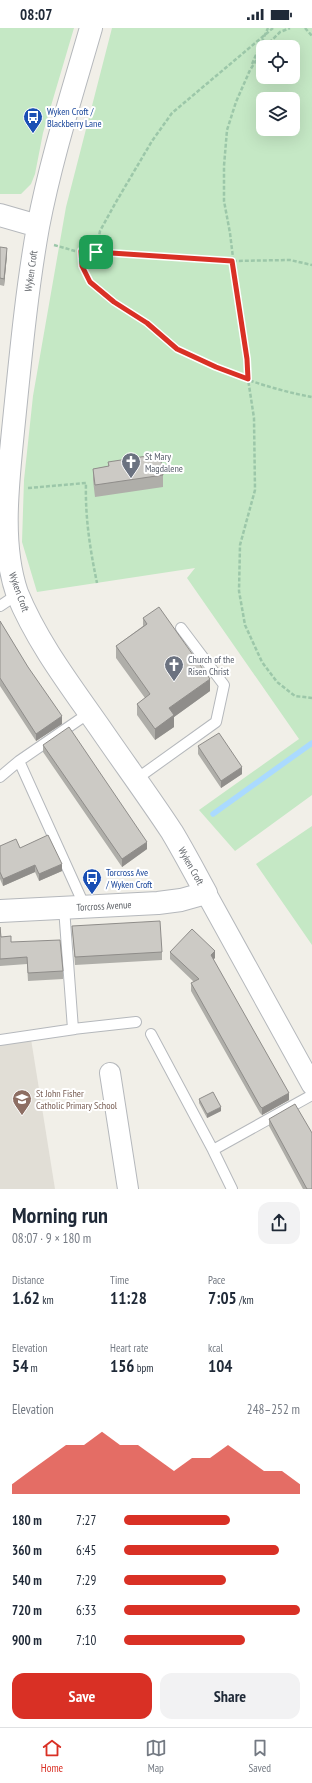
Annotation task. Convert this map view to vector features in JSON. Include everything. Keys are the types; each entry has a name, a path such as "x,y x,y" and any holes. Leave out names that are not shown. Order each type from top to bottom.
{"street":[{"name":"Wyken Croft","path":"91,28 60,135 37,234 25,317 6,480 7,549 9,564 18,594 31,623 60,671 172,833 312,1085"},
{"path":"0,216 37,234"},
{"name":"Torcross Avenue","path":"0,911 158,903 181,900 206,893"},
{"path":"110,1073 128,1189"}],"lane":[{"path":"0,606 18,594"},
{"path":"135,780 216,722 224,685 181,628"},
{"path":"0,777 19,761 89,713"},
{"path":"19,761 74,908 73,1029 75,1029"},
{"path":"0,1040 136,1022"},
{"path":"151,1034 213,1150 232,1189"},
{"path":"213,1150 312,1094"}],"path":[{"path":"268,28 236,102 228,130 224,166 224,201 230,234 232,261 247,359 248,379 254,418 255,490 240,545 239,590 245,625 262,662 277,682 295,696 312,698"},
{"path":"96,252 100,231 152,141 172,113 273,28"},
{"path":"272,40 280,32 290,28"},
{"path":"305,28 312,36"},
{"path":"250,70 256,61"},
{"path":"37,234 81,251 232,261 290,260 312,265"},
{"path":"81,251 82,266 90,282 114,302 147,323 177,349 216,367 248,379 280,390 312,397"},
{"path":"6,480 86,483 85,512 97,583"}],"shaded area":[{"name":"St John Fisher Catholic Primary School","path":"31,1039 55,1189 0,1189 0,1043"}],"green space":[{"path":"0,28 74,28 43,133 35,174 31,184 21,194 0,194"},
{"path":"112,28 312,28 312,795 235,851 199,810 299,739 187,578 195,568 37,592 22,542 24,480 33,396 66,207"},
{"path":"312,826 312,945 256,864"}],"building":[{"path":"0,247 7,248 4,279 0,278"},
{"path":"160,454 163,475 95,485 93,469 109,466 108,462"},
{"name":"Church of the Risen Christ","path":"159,607 210,679 169,708 174,715 155,729 137,704 150,694 116,646 147,624 143,618"},
{"path":"0,621 28,667 62,716 36,734 0,678"},
{"path":"69,727 147,842 122,859 43,745"},
{"path":"219,733 242,767 221,781 198,746"},
{"path":"48,835 62,864 39,874 35,865 3,879 0,872 0,846 16,839 20,848"},
{"path":"160,921 162,952 75,957 72,926"},
{"path":"0,927 1,937 11,936 11,942 60,940 63,971 28,973 27,957 0,959"},
{"path":"192,929 215,951 211,955 289,1093 262,1108 191,983 199,979 170,952"},
{"path":"213,1092 221,1107 207,1114 199,1099"},
{"path":"295,1104 312,1133 312,1189 307,1189 269,1119"}],"waterway":[{"path":"213,814 312,743"}],"place":[{"name":"Wyken Croft / Blackberry Lane","path":"33,134"},
{"name":"St Mary Magdalene","path":"131,479"},
{"name":"Church of the Risen Christ","path":"174,682"},
{"name":"Torcross Ave / Wyken Croft","path":"92,895"},
{"name":"St John Fisher Catholic Primary School","path":"22,1116"}],"route":[{"path":"81,251 96,252 232,261 247,359 248,379 216,367 177,349 147,323 114,302 90,282 82,266 81,251"}]}
